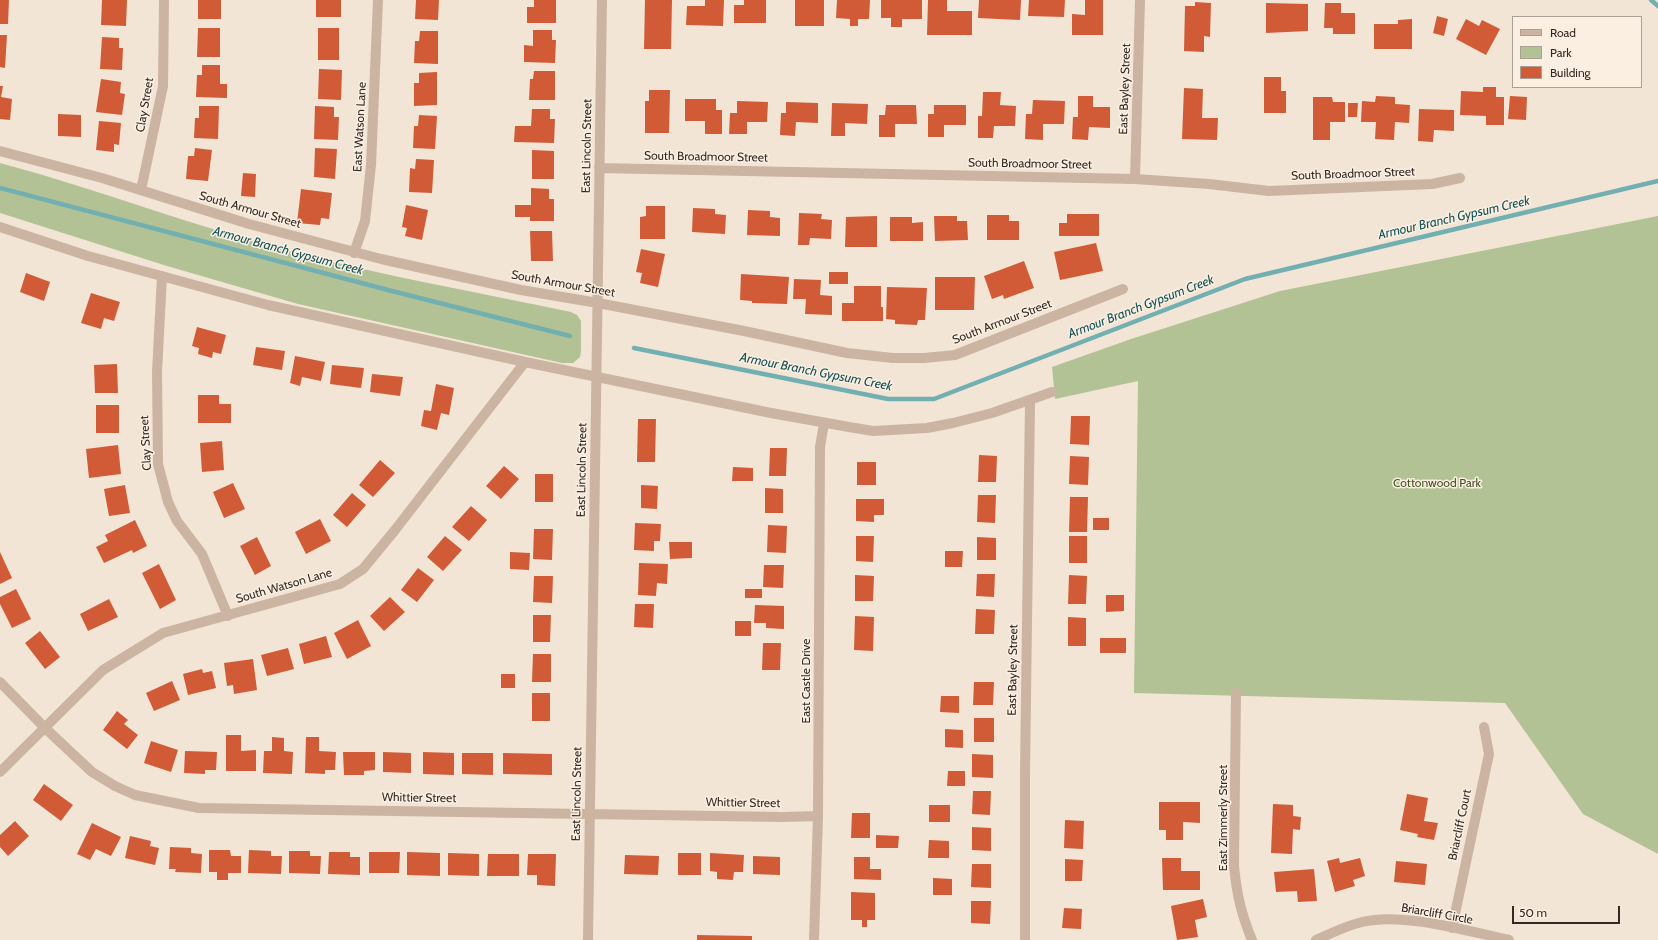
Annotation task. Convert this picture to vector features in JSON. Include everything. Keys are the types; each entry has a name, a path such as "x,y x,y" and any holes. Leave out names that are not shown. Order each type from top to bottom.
{"street":[{"name":"Clay Street","path":"141,190 163,86 164,0"},
{"name":"East Watson Lane","path":"354,252 364,221 371,165 378,0"},
{"name":"East Lincoln Street","path":"588,940 602,0"},
{"name":"East Bayley Street","path":"1135,179 1140,0"},
{"name":"South Armour Street","path":"0,151 102,178 249,224 354,252 521,290 744,330 848,353 893,358 924,358 955,355 1123,289"},
{"name":"South Broadmoor Street","path":"599,168 1135,179 1202,183 1269,191 1432,184 1460,178"},
{"path":"0,227 88,256 268,305 596,377 824,423 873,431 927,428 953,423 1052,392"},
{"name":"Clay Street","path":"162,276 157,372 158,464 168,502 177,521 202,554 228,616"},
{"name":"South Watson Lane","path":"0,772 103,670 164,633 340,584 363,569 396,530 525,362"},
{"name":"East Bayley Street","path":"1025,940 1025,772 1030,400"},
{"name":"East Castle Drive","path":"814,940 818,816 820,447 824,423"},
{"name":"Whittier Street","path":"0,682 45,728 92,772 115,786 135,795 199,808 782,817 818,816"},
{"name":"East Zimmerly Street","path":"1236,693 1234,866 1236,889 1242,914 1252,940"},
{"name":"Briarcliff Court","path":"1452,928 1489,754 1484,727"},
{"name":"Briarcliff Circle","path":"1316,940 1349,926 1363,922 1387,919 1408,920 1509,940"}],"green space":[{"path":"0,163 75,185 224,233 300,254 571,312 577,315 581,321 580,357 573,363 562,363 298,304 167,266 0,213"},
{"name":"Cottonwood Park","path":"1658,216 1658,854 1583,814 1505,703 1134,693 1138,381 1055,399 1052,367 1131,339 1280,291"}],"building":[{"path":"0,0 9,0 8,24 0,24"},
{"path":"102,0 127,0 126,26 101,25"},
{"path":"198,0 221,0 221,19 198,19"},
{"path":"316,0 341,0 341,17 316,17"},
{"path":"416,0 439,0 438,20 415,19"},
{"path":"534,0 556,0 556,23 527,23 527,7 534,7"},
{"path":"645,0 672,0 671,49 644,49"},
{"path":"705,0 724,0 723,26 686,25 687,6 705,6"},
{"path":"744,0 766,0 766,23 734,23 734,5 744,5"},
{"path":"795,0 824,0 824,26 795,26"},
{"path":"837,0 870,0 869,19 858,19 858,26 850,26 850,19 836,18"},
{"path":"881,0 922,0 922,19 902,19 902,27 891,27 891,18 881,18"},
{"path":"928,0 947,0 947,11 972,11 972,35 927,35"},
{"path":"979,0 1021,0 1020,20 978,18"},
{"path":"1029,0 1065,0 1064,17 1028,16"},
{"path":"1085,0 1103,0 1103,35 1072,35 1072,14 1085,15"},
{"path":"1195,2 1211,3 1210,37 1204,36 1204,52 1184,51 1185,6 1195,6"},
{"path":"1266,3 1308,4 1308,31 1266,33"},
{"path":"1325,3 1341,3 1341,13 1355,13 1355,34 1333,34 1333,28 1324,28"},
{"path":"1437,16 1448,19 1444,36 1433,33"},
{"path":"1412,19 1412,49 1374,49 1374,24 1398,24 1398,20"},
{"path":"1466,19 1479,26 1482,20 1500,29 1486,55 1456,39"},
{"path":"198,28 220,28 220,57 197,57"},
{"path":"318,28 339,28 339,60 318,60"},
{"path":"533,30 552,30 552,40 556,40 555,63 524,62 524,45 533,46"},
{"path":"420,31 438,31 438,64 414,63 415,41 419,41"},
{"path":"0,35 7,35 5,68 0,67"},
{"path":"102,37 119,38 119,48 123,48 122,70 100,69"},
{"path":"202,65 220,65 220,84 227,84 227,98 196,97 197,75 202,75"},
{"path":"319,69 342,70 341,100 318,99"},
{"path":"534,71 555,71 555,100 529,100 530,79 533,79"},
{"path":"437,72 437,105 414,106 414,83 419,83 419,73"},
{"path":"1264,77 1281,77 1281,91 1286,91 1286,113 1264,113"},
{"path":"101,79 121,82 120,93 125,94 122,115 96,112"},
{"path":"0,86 3,86 1,97 12,99 10,120 0,119"},
{"path":"1483,87 1496,87 1496,97 1504,97 1504,125 1486,125 1486,116 1460,115 1461,91 1483,92"},
{"path":"1184,88 1203,89 1202,118 1218,118 1217,140 1182,139"},
{"path":"649,90 670,90 669,133 645,133 645,101 649,101"},
{"path":"983,92 1001,92 1000,105 1016,106 1015,126 994,126 993,138 978,138 978,116 982,116"},
{"path":"1078,96 1093,96 1093,107 1110,107 1110,128 1089,127 1088,140 1072,139 1073,117 1078,117"},
{"path":"1376,96 1395,97 1395,104 1410,105 1409,123 1395,122 1394,140 1375,139 1376,122 1361,122 1362,101 1375,102"},
{"path":"1510,96 1527,97 1526,120 1508,119"},
{"path":"1313,97 1332,97 1333,102 1345,102 1345,122 1330,122 1330,140 1313,140"},
{"path":"685,99 716,99 716,110 722,110 722,134 705,134 705,121 685,121"},
{"path":"1033,100 1065,101 1064,124 1043,124 1043,140 1025,139 1026,114 1032,114"},
{"path":"737,101 768,102 767,122 747,122 747,134 729,134 730,113 737,113"},
{"path":"786,102 818,103 818,123 796,122 795,136 780,135 781,113 786,113"},
{"path":"832,103 868,104 867,124 845,123 845,136 831,136"},
{"path":"1348,103 1358,103 1357,117 1348,117"},
{"path":"886,105 916,105 917,124 895,124 895,137 879,137 879,115 885,115"},
{"path":"934,105 966,105 966,125 944,125 944,137 928,137 928,114 934,114"},
{"path":"199,106 219,106 218,139 194,138 195,118 199,118"},
{"path":"315,106 334,107 334,117 339,117 338,140 314,139"},
{"path":"532,109 550,109 550,119 555,119 554,143 514,142 515,126 531,126"},
{"path":"1419,109 1454,110 1454,131 1434,130 1433,142 1418,141"},
{"path":"58,114 81,115 81,137 58,136"},
{"path":"419,115 437,116 435,149 413,148 414,126 418,126"},
{"path":"99,121 121,123 119,145 114,144 114,152 96,150"},
{"path":"195,148 212,150 208,181 186,179 188,156 194,156"},
{"path":"315,148 337,149 335,179 314,177"},
{"path":"532,150 554,151 554,179 532,179"},
{"path":"416,159 434,160 432,193 409,192 410,168 415,169"},
{"path":"243,173 256,174 255,197 241,196"},
{"path":"531,188 549,189 549,199 554,199 554,221 530,221 530,217 515,217 515,205 531,205"},
{"path":"301,189 332,193 329,219 321,218 320,225 297,223"},
{"path":"406,205 428,210 422,240 405,236 407,228 402,227"},
{"path":"646,206 665,206 665,239 640,239 640,217 646,216"},
{"path":"693,208 715,209 715,214 726,215 725,234 692,232"},
{"path":"748,210 770,211 770,217 780,218 780,236 747,235"},
{"path":"799,213 822,214 821,219 832,220 831,239 810,238 809,245 798,245"},
{"path":"1067,214 1099,214 1099,236 1059,236 1059,223 1067,223"},
{"path":"987,215 1009,215 1009,221 1019,221 1019,240 987,240"},
{"path":"877,216 877,247 845,247 846,217"},
{"path":"934,216 957,216 957,221 967,221 968,240 935,241"},
{"path":"890,217 912,217 912,223 923,222 923,241 890,241"},
{"path":"530,231 552,231 553,261 531,261"},
{"path":"1096,243 1103,271 1060,280 1054,252"},
{"path":"641,249 665,254 658,287 640,283 642,273 636,272"},
{"path":"1024,261 1034,288 1004,299 1003,295 992,299 984,276"},
{"path":"829,272 848,272 848,284 829,284"},
{"path":"26,273 50,282 44,301 20,292"},
{"path":"741,274 789,277 787,304 752,303 752,301 740,300"},
{"path":"935,277 975,277 974,310 935,310"},
{"path":"794,279 821,280 820,295 832,296 832,315 805,314 806,299 793,299"},
{"path":"854,286 881,286 883,321 842,321 842,303 854,303"},
{"path":"887,287 927,288 925,320 918,320 917,325 895,324 895,320 886,319"},
{"path":"91,293 120,302 114,321 104,318 101,329 81,323"},
{"path":"197,327 226,335 221,354 213,352 212,358 198,354 199,348 192,346"},
{"path":"256,347 285,351 282,370 253,365"},
{"path":"295,356 325,362 321,381 302,377 300,386 290,383"},
{"path":"117,364 118,393 95,393 94,365"},
{"path":"332,365 364,368 361,388 330,384"},
{"path":"372,374 403,377 400,396 370,392"},
{"path":"436,384 454,388 449,415 441,413 437,430 421,426 424,410 431,411"},
{"path":"198,395 219,395 219,404 231,404 231,423 198,423"},
{"path":"96,405 119,405 119,433 96,433"},
{"path":"1071,416 1090,416 1089,445 1070,444"},
{"path":"638,419 656,419 655,462 637,462"},
{"path":"222,441 224,470 202,472 200,443"},
{"path":"118,445 121,474 89,478 86,449"},
{"path":"770,448 787,448 786,476 769,476"},
{"path":"979,455 997,456 996,482 978,482"},
{"path":"1070,456 1089,457 1088,485 1069,484"},
{"path":"380,460 395,473 373,497 359,485"},
{"path":"857,462 876,462 876,485 857,485"},
{"path":"504,466 519,479 501,499 486,486"},
{"path":"733,467 753,468 753,481 732,481"},
{"path":"535,474 553,474 553,502 535,502"},
{"path":"233,483 245,509 224,518 213,492"},
{"path":"125,485 130,513 109,516 104,489"},
{"path":"641,485 658,486 657,509 641,508"},
{"path":"765,488 783,489 783,513 765,513"},
{"path":"352,493 366,505 347,527 333,515"},
{"path":"978,495 996,495 995,523 977,522"},
{"path":"1070,497 1088,497 1087,532 1069,532"},
{"path":"856,499 884,499 884,515 874,515 874,522 856,521"},
{"path":"471,506 487,520 469,541 452,527"},
{"path":"1093,518 1109,518 1109,530 1093,530"},
{"path":"320,519 331,541 306,554 295,532"},
{"path":"135,520 147,546 133,553 132,550 104,563 96,547 108,541 105,535"},
{"path":"635,523 661,524 660,541 654,541 654,551 634,550"},
{"path":"768,525 787,526 786,553 767,552"},
{"path":"534,529 553,529 552,560 533,559"},
{"path":"445,536 462,550 443,571 427,557"},
{"path":"856,536 874,536 873,562 856,561"},
{"path":"1069,536 1087,536 1087,563 1069,563"},
{"path":"257,537 271,566 255,575 240,546"},
{"path":"977,537 996,538 996,560 977,560"},
{"path":"669,542 692,542 692,558 670,559"},
{"path":"945,551 963,551 962,567 945,567"},
{"path":"0,552 12,578 0,584"},
{"path":"510,552 530,553 529,570 510,569"},
{"path":"639,563 668,564 667,584 657,583 656,596 638,595"},
{"path":"159,564 176,600 160,609 142,573"},
{"path":"764,565 784,565 783,588 763,587"},
{"path":"418,568 434,580 417,602 401,590"},
{"path":"977,574 995,574 994,597 976,596"},
{"path":"855,575 874,576 873,601 855,601"},
{"path":"1069,575 1087,576 1086,604 1068,604"},
{"path":"534,576 553,576 552,603 533,602"},
{"path":"16,589 31,619 12,628 0,604 0,597"},
{"path":"745,589 762,589 762,598 745,598"},
{"path":"1106,595 1124,595 1124,611 1106,612"},
{"path":"390,597 405,612 384,631 370,616"},
{"path":"109,599 118,617 88,631 80,614"},
{"path":"635,604 654,604 653,628 634,627"},
{"path":"755,605 784,606 784,629 766,628 766,623 754,623"},
{"path":"976,609 995,610 994,634 975,634"},
{"path":"533,615 551,615 550,642 533,642"},
{"path":"855,616 874,617 873,651 854,650"},
{"path":"1068,617 1086,618 1086,646 1068,646"},
{"path":"358,620 371,646 347,659 334,633"},
{"path":"735,621 751,621 751,636 735,636"},
{"path":"40,631 60,657 45,669 25,643"},
{"path":"326,636 332,657 304,664 299,644"},
{"path":"1100,638 1126,638 1126,653 1100,653"},
{"path":"763,643 781,643 780,670 762,670"},
{"path":"288,648 294,669 267,676 261,655"},
{"path":"533,654 551,654 551,682 532,682"},
{"path":"253,659 257,690 234,694 233,685 227,686 224,663"},
{"path":"202,669 203,673 212,671 216,688 188,695 183,674"},
{"path":"501,674 515,674 515,688 501,688"},
{"path":"172,681 180,700 154,711 146,693"},
{"path":"974,682 994,682 993,705 973,705"},
{"path":"532,693 550,693 550,721 532,721"},
{"path":"941,696 959,696 959,713 940,712"},
{"path":"117,711 128,720 124,724 138,735 127,749 103,730"},
{"path":"974,718 994,718 994,742 974,742"},
{"path":"945,729 963,730 963,748 945,747"},
{"path":"226,735 241,735 241,751 256,750 256,771 226,771"},
{"path":"272,737 284,738 284,751 293,752 292,774 263,773 264,751 272,751"},
{"path":"306,737 319,737 319,751 336,752 335,770 325,770 325,774 305,773"},
{"path":"151,741 178,750 171,772 144,763"},
{"path":"185,751 217,752 216,770 205,770 205,774 184,773"},
{"path":"343,752 375,752 375,770 364,771 364,775 344,775"},
{"path":"383,752 411,753 411,773 383,772"},
{"path":"423,752 454,753 454,775 423,774"},
{"path":"462,753 493,753 493,775 462,774"},
{"path":"503,753 552,754 552,775 503,774"},
{"path":"972,754 993,755 993,778 972,777"},
{"path":"948,771 965,771 965,786 947,786"},
{"path":"44,784 73,805 61,821 33,800"},
{"path":"973,791 991,791 990,815 972,814"},
{"path":"1407,794 1428,798 1424,821 1438,823 1434,840 1417,837 1418,834 1400,830"},
{"path":"1159,802 1200,802 1200,823 1183,822 1183,840 1166,840 1166,830 1159,830"},
{"path":"1273,804 1293,805 1293,816 1301,817 1300,830 1293,829 1292,854 1271,853"},
{"path":"929,805 950,805 950,822 929,822"},
{"path":"852,813 870,813 870,838 851,838"},
{"path":"1065,820 1084,821 1083,849 1064,848"},
{"path":"15,821 29,836 8,856 0,847 0,835"},
{"path":"92,823 121,837 111,856 96,849 90,860 77,854"},
{"path":"972,827 991,828 991,851 972,850"},
{"path":"876,835 899,836 898,848 876,848"},
{"path":"130,836 151,841 150,846 159,848 155,865 125,858"},
{"path":"929,840 949,841 949,858 928,858"},
{"path":"170,847 191,848 191,853 202,854 201,873 175,872 176,869 169,869"},
{"path":"209,850 230,850 231,856 241,856 241,873 228,873 228,880 217,880 217,872 209,872"},
{"path":"249,850 271,851 271,856 282,856 281,874 248,873"},
{"path":"289,851 310,851 310,856 321,856 320,874 289,873"},
{"path":"329,852 350,852 350,857 360,857 360,875 328,874"},
{"path":"369,852 400,852 399,873 369,873"},
{"path":"407,852 440,853 440,876 407,875"},
{"path":"448,853 479,854 479,876 448,875"},
{"path":"678,853 701,853 701,875 678,875"},
{"path":"710,853 744,855 743,872 734,872 733,880 717,879 717,872 710,871"},
{"path":"488,854 519,854 519,876 487,876"},
{"path":"528,854 556,854 555,886 537,885 537,875 527,875"},
{"path":"625,855 659,856 658,875 624,874"},
{"path":"753,856 780,857 780,875 753,874"},
{"path":"854,857 870,857 870,869 881,869 881,880 854,879"},
{"path":"1162,858 1181,858 1181,871 1200,871 1200,890 1163,890"},
{"path":"1339,858 1340,863 1360,858 1365,876 1353,880 1355,886 1335,892 1327,861"},
{"path":"1065,859 1083,860 1082,881 1065,881"},
{"path":"1396,861 1427,864 1425,885 1394,882"},
{"path":"972,864 991,864 991,888 971,887"},
{"path":"1314,869 1317,901 1298,902 1297,891 1276,892 1274,872"},
{"path":"933,878 952,879 952,895 933,895"},
{"path":"851,892 875,893 875,920 867,920 867,927 862,927 862,920 851,920"},
{"path":"1203,899 1207,917 1195,920 1198,937 1177,940 1171,906"},
{"path":"971,901 991,901 990,924 971,923"},
{"path":"1064,908 1082,909 1081,929 1062,928"},
{"path":"697,935 752,936 752,940 697,940"}],"waterway":[{"path":"1651,0 1658,6"},
{"name":"Armour Branch Gypsum Creek","path":"634,348 888,399 934,399 1245,279 1658,181"},
{"name":"Armour Branch Gypsum Creek","path":"0,188 388,290 570,336"}]}
